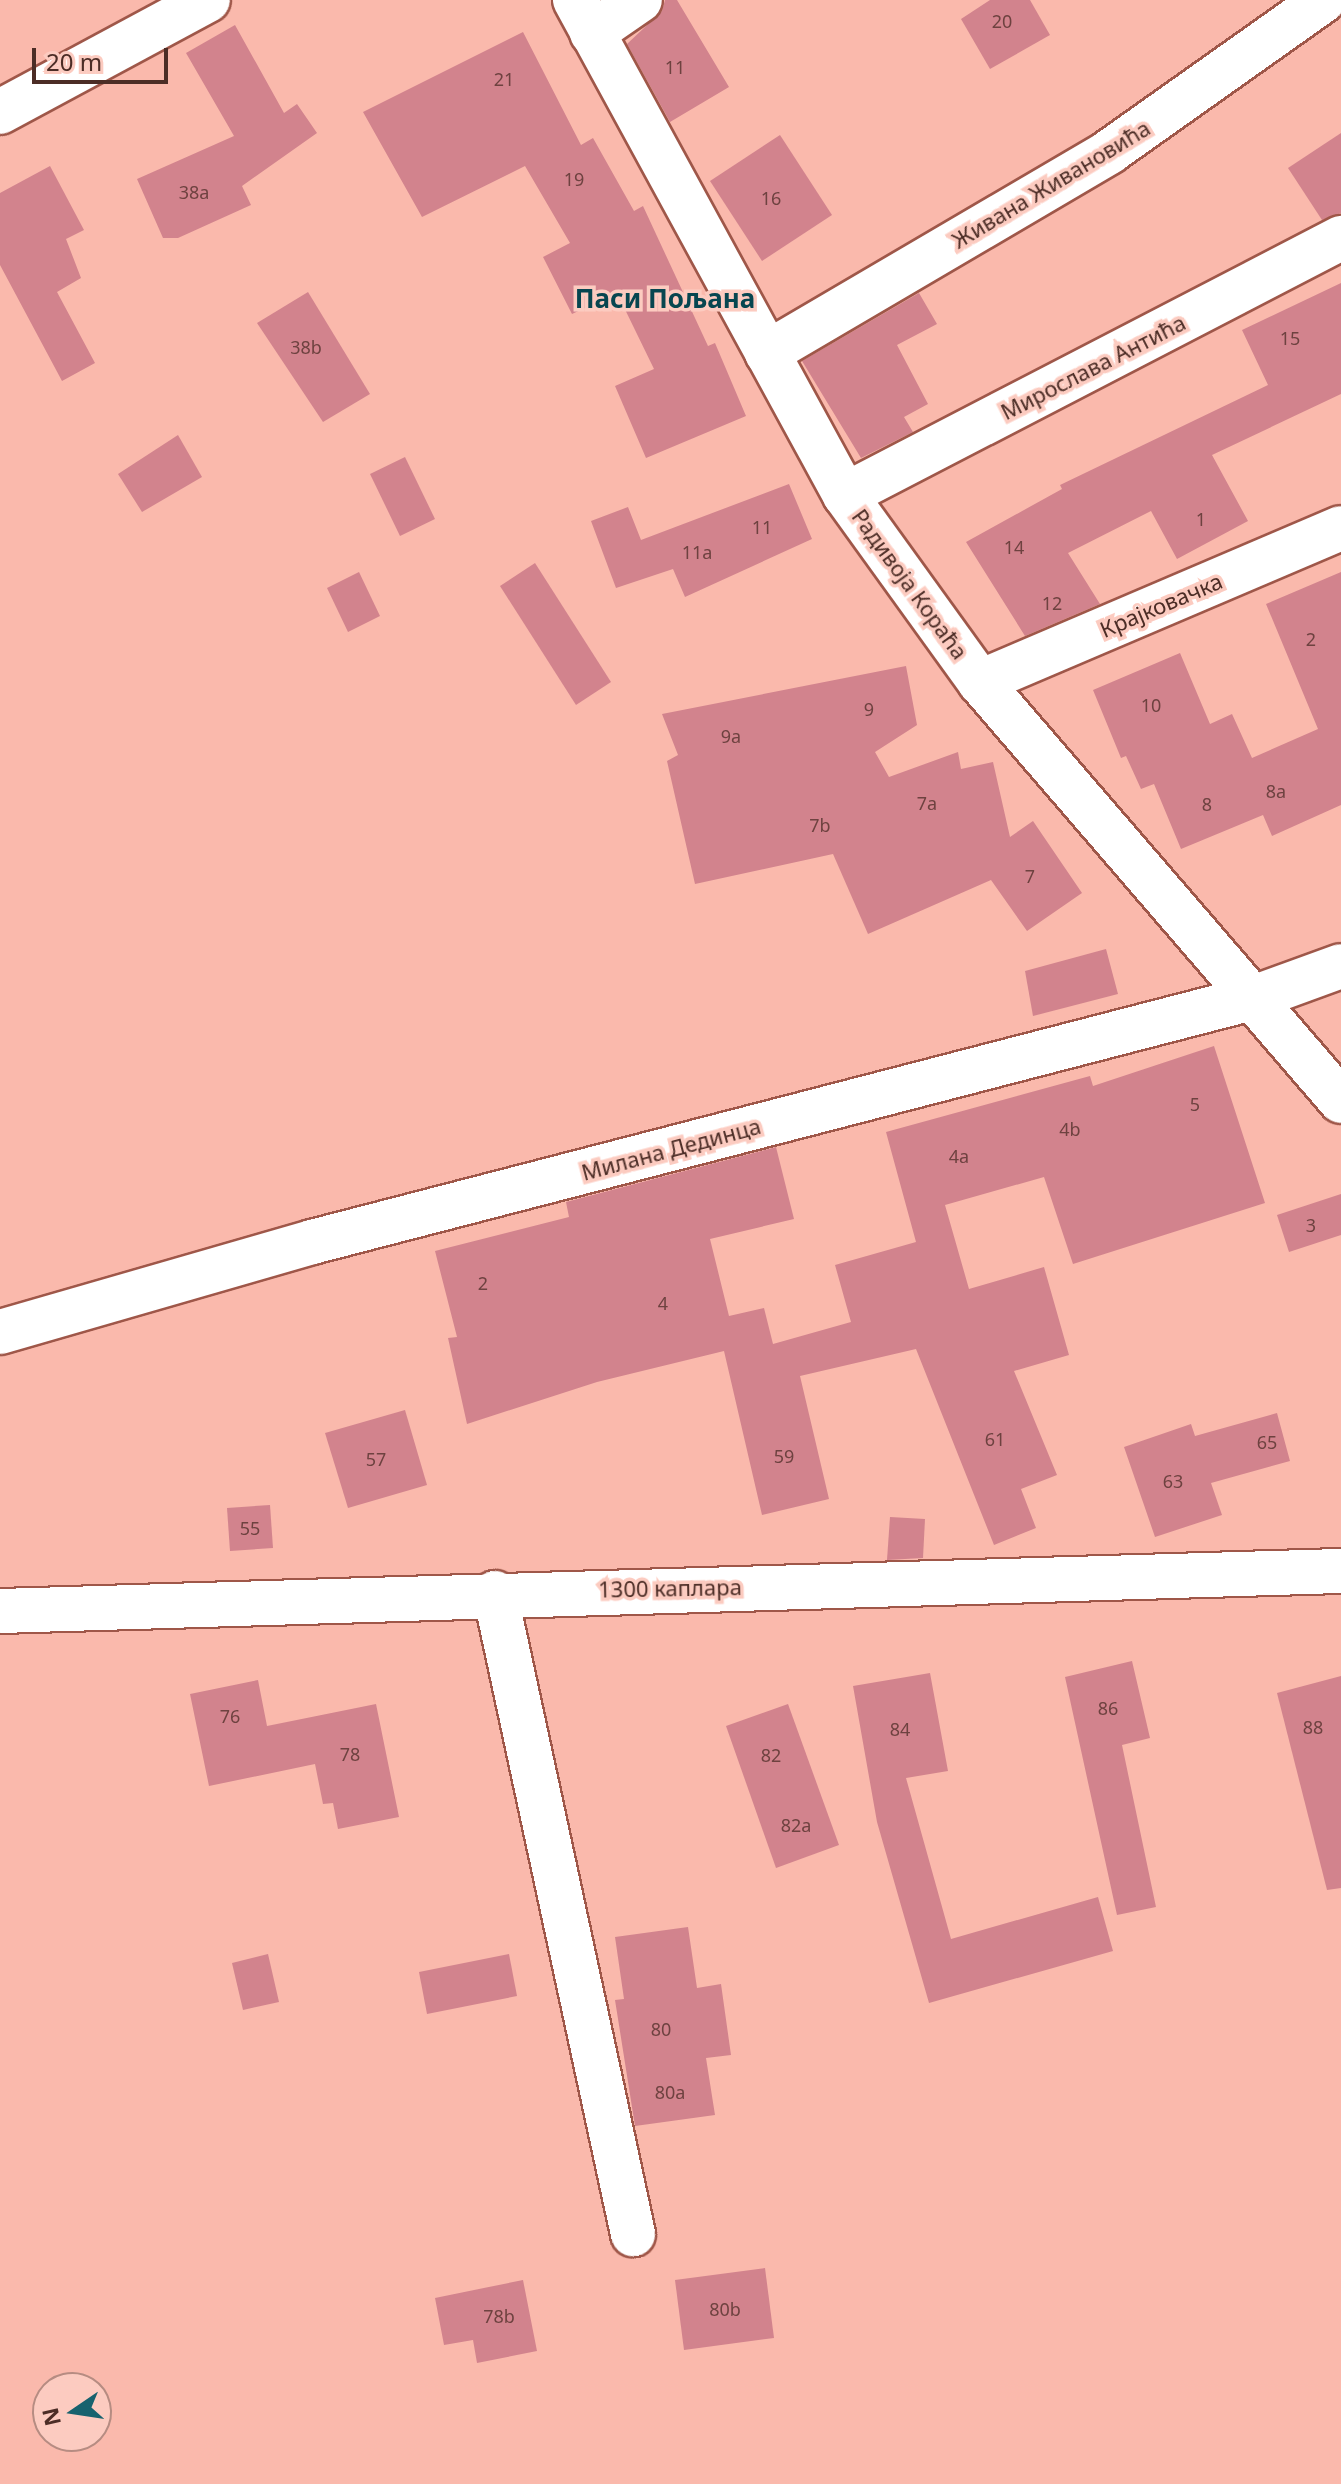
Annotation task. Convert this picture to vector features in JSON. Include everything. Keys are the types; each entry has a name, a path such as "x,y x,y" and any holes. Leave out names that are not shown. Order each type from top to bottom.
{"street":[{"path":"0,112 208,0"},
{"path":"583,17 640,0"},
{"name":"Живана Живановића","path":"767,353 1109,152 1324,0"},
{"name":"Радивоја Кораћа","path":"583,17 845,495 980,682 1256,997 1341,1101"},
{"name":"Мирослава Антића","path":"845,495 1341,238"},
{"name":"Крајковачка","path":"980,682 1341,528"},
{"name":"Милана Дединца","path":"0,1332 312,1242 1256,997 1341,966"},
{"name":"1300 каплара","path":"0,1611 495,1593 1341,1571"},
{"path":"495,1593 633,2234"}],"building":[{"path":"665,0 677,0 729,87 670,122 627,44 662,11"},
{"path":"990,0 1030,0 1050,35 990,69 961,19"},
{"path":"235,25 284,113 297,104 317,133 242,186 251,205 178,238 163,238 137,179 234,136 186,53"},
{"path":"523,32 581,145 593,138 634,211 643,206 708,346 715,343 746,416 646,458 615,386 654,369 617,293 572,314 543,257 570,243 525,166 422,217 363,112"},
{"path":"1341,133 1341,213 1322,220 1288,168"},
{"path":"780,135 832,215 762,261 710,181"},
{"path":"50,166 84,230 66,239 81,278 57,292 95,363 62,381 0,265 0,193"},
{"path":"1341,283 1341,394 1212,455 1248,521 1177,559 1151,511 1068,553 1100,604 1025,636 966,542 1062,489 1060,485 1268,385 1242,330"},
{"path":"308,292 370,394 323,422 257,323"},
{"path":"919,293 937,324 897,345 928,404 904,417 913,432 861,458 802,361"},
{"path":"178,435 202,477 142,512 118,474"},
{"path":"405,457 435,519 400,536 370,474"},
{"path":"789,484 812,539 685,597 673,569 616,588 591,521 628,507 641,540"},
{"path":"535,563 611,682 576,705 500,586"},
{"path":"359,572 380,616 348,632 327,588"},
{"path":"1341,572 1341,805 1272,836 1263,815 1181,849 1154,784 1141,789 1126,756 1121,758 1093,690 1180,653 1210,724 1232,714 1252,758 1318,729 1266,604"},
{"path":"906,666 917,725 875,752 889,777 958,752 961,769 993,762 1010,837 1033,821 1082,893 1027,931 991,880 868,934 833,854 695,884 667,761 678,755 662,714"},
{"path":"1106,949 1118,994 1033,1016 1025,971"},
{"path":"1214,1046 1265,1203 1073,1264 1044,1177 945,1205 969,1289 1044,1267 1069,1355 1014,1371 1057,1475 1021,1489 1036,1528 994,1545 916,1349 800,1376 829,1499 762,1515 724,1351 597,1382 467,1424 448,1338 457,1337 435,1251 569,1217 566,1202 776,1147 794,1219 710,1239 729,1316 764,1308 773,1344 851,1322 835,1265 916,1242 886,1132 1090,1076 1093,1086"},
{"path":"1341,1194 1341,1235 1289,1252 1277,1215"},
{"path":"405,1410 427,1485 348,1508 325,1433"},
{"path":"1277,1413 1290,1461 1211,1483 1222,1515 1155,1537 1124,1447 1191,1424 1195,1436"},
{"path":"270,1505 273,1548 230,1551 227,1508"},
{"path":"890,1517 925,1519 923,1558 887,1560"},
{"path":"1132,1661 1150,1738 1122,1745 1156,1907 1117,1915 1065,1677"},
{"path":"930,1673 948,1771 906,1778 951,1939 1098,1897 1113,1951 929,2003 877,1822 853,1686"},
{"path":"1341,1676 1341,1888 1327,1890 1277,1693"},
{"path":"258,1680 267,1726 376,1704 399,1817 338,1829 333,1803 323,1804 315,1764 209,1786 190,1694"},
{"path":"788,1704 839,1845 776,1868 726,1726"},
{"path":"688,1927 697,1988 721,1984 731,2055 706,2058 715,2115 635,2126 615,2000 624,1999 615,1937"},
{"path":"268,1954 279,2002 243,2010 232,1963"},
{"path":"509,1954 517,1996 427,2014 419,1972"},
{"path":"765,2268 774,2338 684,2350 675,2280"},
{"path":"523,2280 537,2351 477,2363 473,2340 444,2345 435,2298"}],"district":[{"name":"Паси Пољана","path":"665,299"}]}
